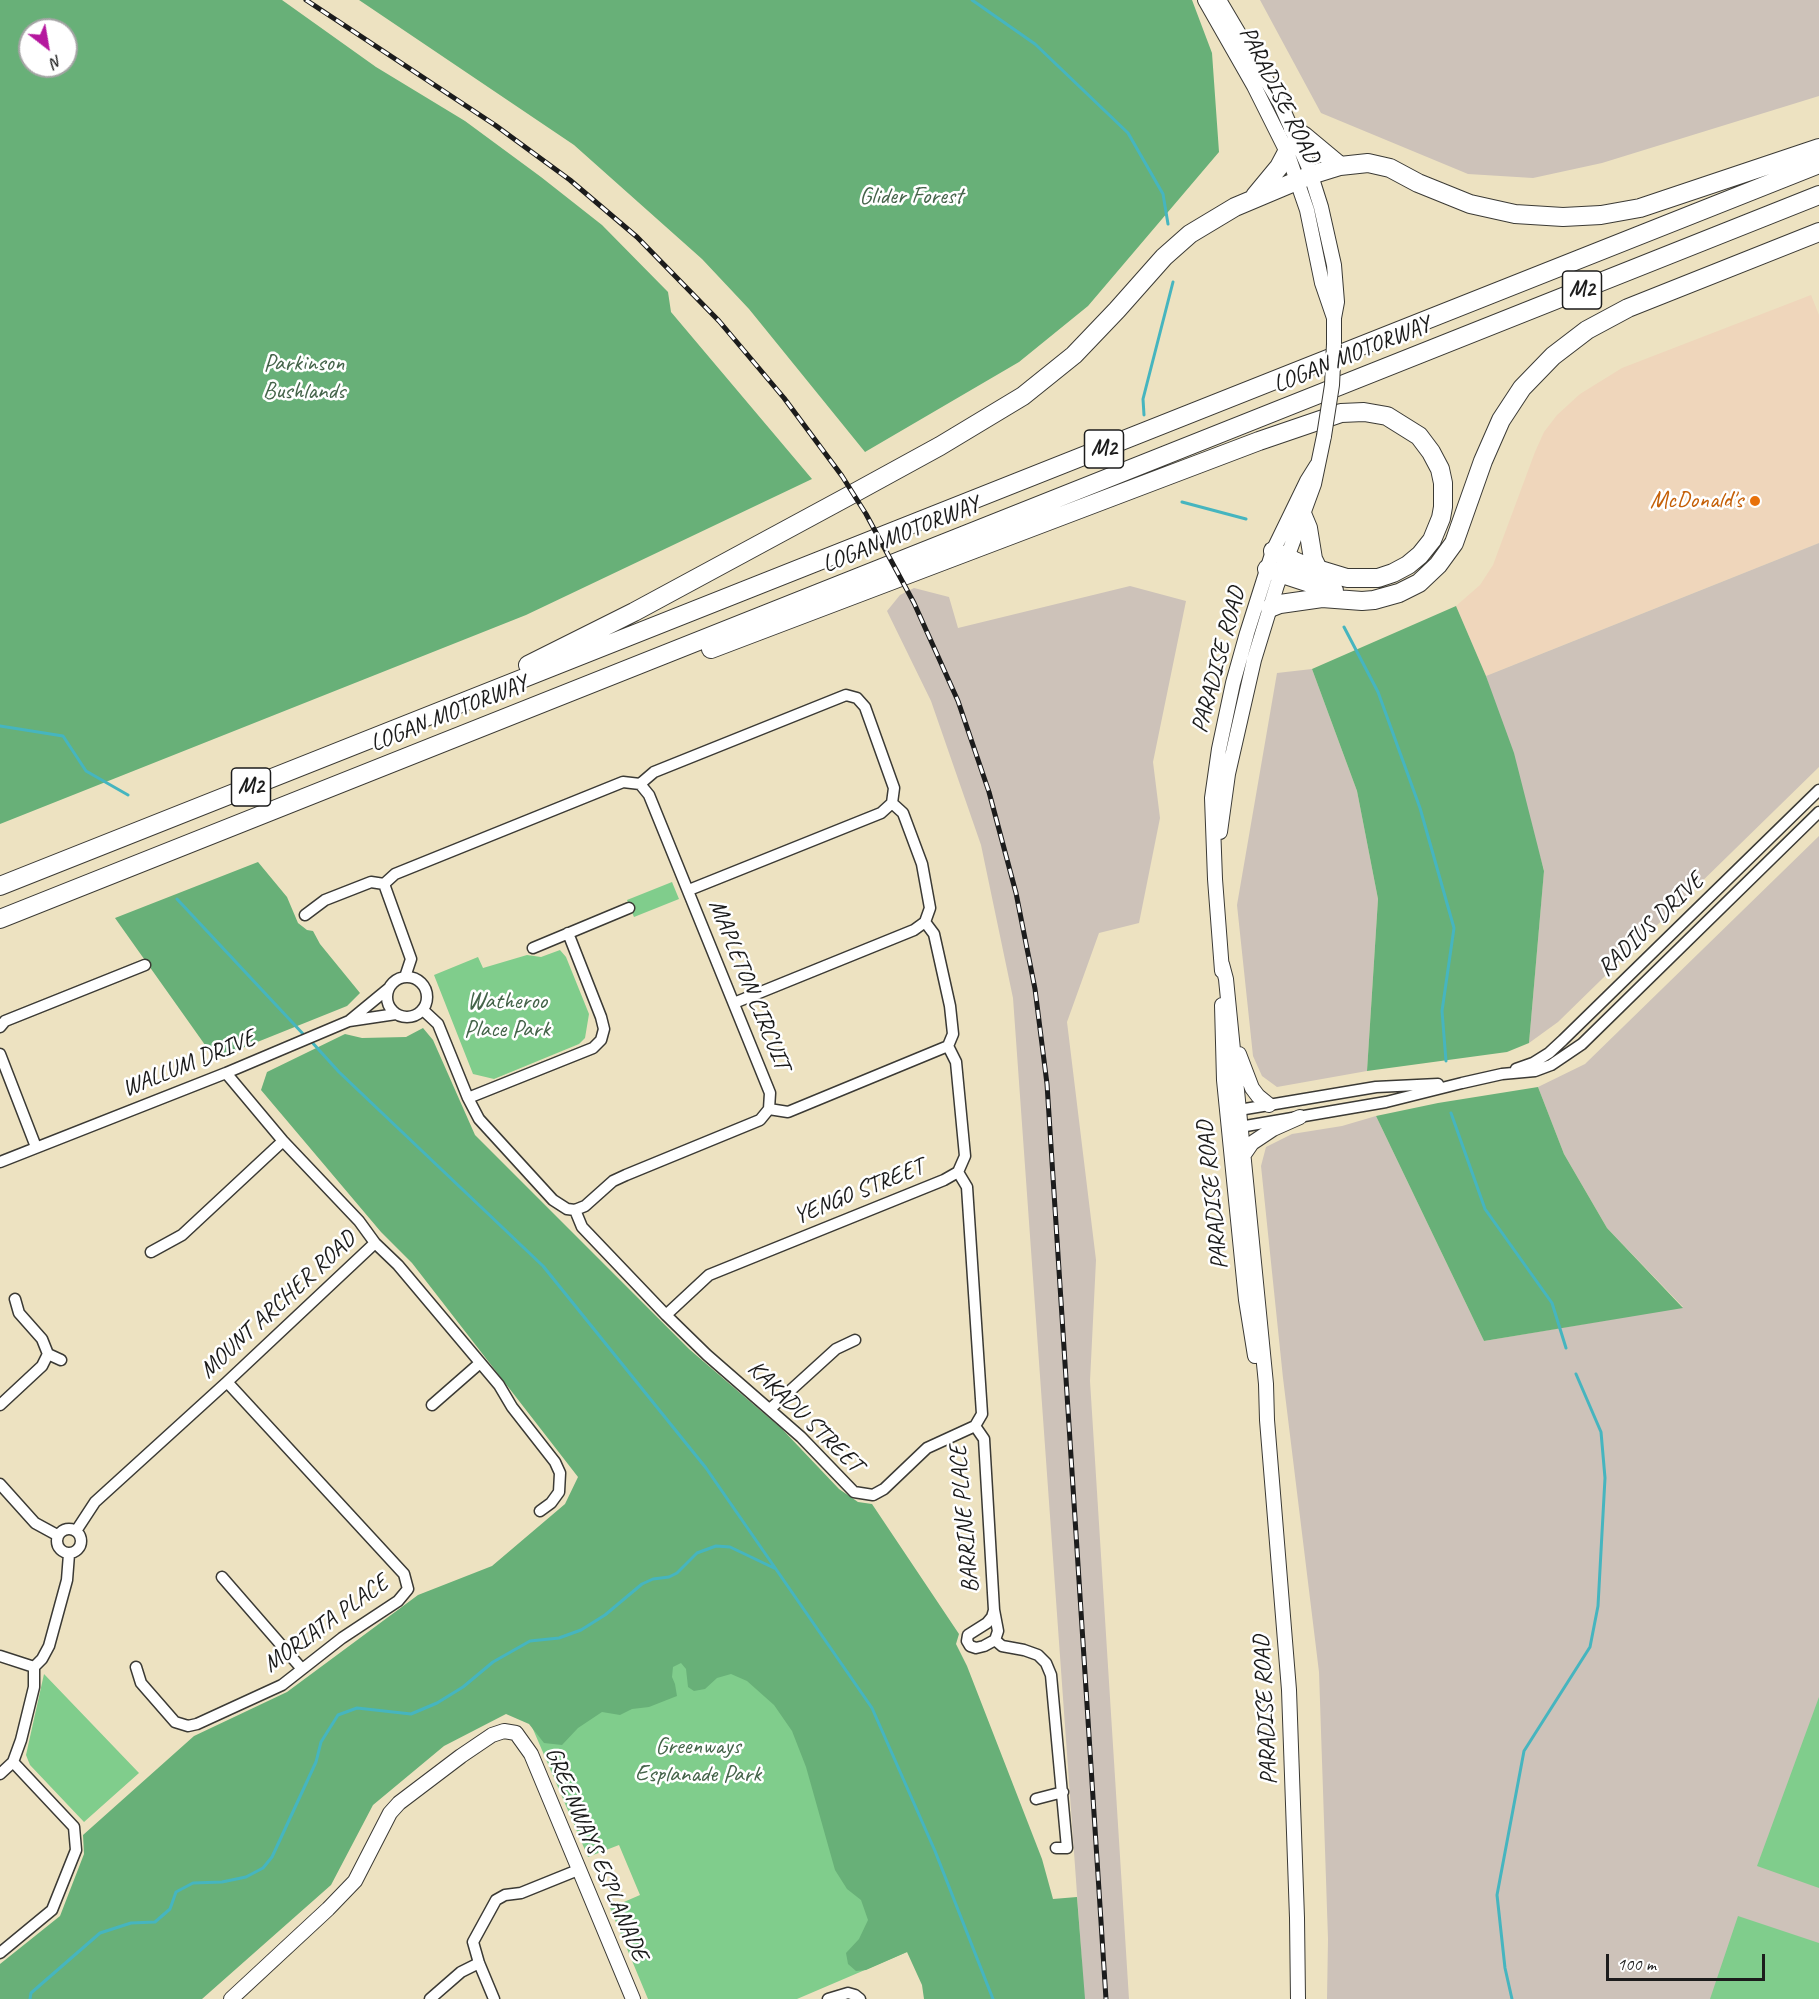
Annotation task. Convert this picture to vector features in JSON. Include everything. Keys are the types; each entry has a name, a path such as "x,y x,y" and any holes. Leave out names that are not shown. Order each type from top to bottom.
{"highway":[{"path":"1293,129 1340,166"},
{"path":"502,687 522,668 634,612 845,498 940,446 1023,396 1074,355 1176,246 1209,222 1252,200 1304,178 1355,163 1379,165 1470,204 1515,213 1563,217 1601,215 1640,208 1819,148"},
{"path":"1252,200 1279,167 1287,152"},
{"name":"LOGAN MOTORWAY","path":"0,886 1819,164"},
{"name":"LOGAN MOTORWAY","path":"0,919 1819,195"},
{"path":"1270,608 1305,600 1334,598 1362,601 1393,595 1419,583 1438,565 1454,543 1483,460 1501,420 1535,373 1570,341 1596,324 1628,308 1819,232"},
{"path":"547,701 580,697 659,669 992,541 1309,423 1353,412 1376,413 1387,416 1419,436 1440,469 1443,483 1443,507 1436,531 1420,555 1408,565 1378,578 1347,578 1318,569 1277,563"},
{"path":"1303,516 1308,528 1313,559 1318,569"},
{"path":"1277,563 1334,591 1334,598"}],"street":[{"name":"PARADISE ROAD","path":"1204,0 1254,86 1287,152 1304,178"},
{"name":"PARADISE ROAD","path":"1215,879 1224,801 1243,703 1270,608 1277,563 1303,516 1314,484 1332,385 1334,344 1334,318 1322,283 1293,129 1219,0"},
{"name":"PARADISE ROAD","path":"1233,1111 1222,1056 1222,964 1215,879 1212,798 1214,777 1233,683 1307,481 1317,465"},
{"path":"384,884 395,874 623,782 640,784 654,772 846,696 856,698 865,707 894,788 892,803 881,813 689,890"},
{"name":"MAPLETON CIRCUIT","path":"575,1210 585,1206 619,1178 760,1120 769,1109 770,1093 689,890 649,795 640,784"},
{"name":"RADIUS DRIVE","path":"1234,1128 1386,1102 1502,1074 1533,1063 1549,1053 1645,962 1819,790"},
{"path":"734,1003 914,930 925,922 930,908 922,864 903,813 892,803"},
{"path":"1735,872 1744,875 1793,830 1818,813"},
{"name":"RADIUS DRIVE","path":"1502,1074 1535,1071 1551,1065 1582,1044 1818,813"},
{"path":"305,915 325,900 371,882 384,884"},
{"path":"384,884 411,959 405,977"},
{"path":"1645,962 1674,941 1713,901 1719,899 1726,902"},
{"path":"533,948 629,908"},
{"path":"769,1109 788,1112 948,1046 953,1034 950,1006 934,934 925,922"},
{"path":"468,1098 593,1048 601,1040 604,1029 601,1017 568,933"},
{"name":"PARADISE ROAD","path":"1222,964 1227,980 1232,1038 1233,1111 1246,1300 1267,1420"},
{"path":"0,1027 5,1021 145,965"},
{"path":"349,1021 396,980 405,977 417,979 426,988 428,1000 423,1010 413,1017 396,1014 387,1000 389,988"},
{"path":"423,1010 438,1024 479,1119 553,1200 567,1209 575,1210"},
{"name":"WALLUM DRIVE","path":"0,1162 226,1073 349,1021 396,1014"},
{"path":"1232,1038 1252,1088 1269,1105"},
{"name":"YENGO STREET","path":"666,1315 709,1275 944,1180 958,1172 964,1156 956,1062 948,1046"},
{"path":"0,1054 36,1147"},
{"name":"MOUNT ARCHER ROAD","path":"76,1531 95,1502 375,1243 359,1221 283,1141 226,1073"},
{"name":"RADIUS DRIVE","path":"1233,1111 1376,1087 1462,1083"},
{"path":"1243,1156 1255,1141 1300,1118"},
{"name":"PARADISE ROAD","path":"1234,1128 1243,1156 1266,1384 1289,1690 1298,1999"},
{"path":"151,1252 182,1235 283,1141"},
{"path":"958,1172 967,1187 982,1414 975,1426"},
{"name":"KAKADU STREET","path":"575,1210 582,1227 666,1315 707,1355 801,1437 854,1492 873,1495 884,1489 927,1448 975,1426"},
{"path":"375,1243 398,1265 499,1385 512,1407 555,1462 560,1473 559,1492 551,1503 540,1511"},
{"path":"15,1299 19,1313 42,1339 48,1354 61,1360"},
{"path":"770,1408 836,1349 855,1340"},
{"path":"0,1405 42,1366 48,1354"},
{"path":"432,1405 480,1363"},
{"name":"MORIATA PLACE","path":"136,1668 141,1683 175,1722 188,1726 282,1685 342,1638 398,1601 408,1589 404,1574 227,1382"},
{"name":"BARRINE PLACE","path":"975,1426 984,1439 994,1610 998,1631 995,1640 976,1648 970,1646 967,1641 968,1635 992,1617 994,1610"},
{"path":"0,1484 35,1523 57,1535"},
{"path":"65,1529 76,1531 80,1535 81,1543 77,1550 69,1554 59,1549 56,1542 57,1535 65,1529"},
{"path":"0,1774 13,1761 21,1740 34,1687 34,1667 42,1659 49,1646 67,1580 69,1554"},
{"path":"222,1577 302,1669"},
{"path":"995,1640 1002,1646 1038,1655 1046,1664 1051,1675 1067,1848 1056,1848"},
{"path":"0,1656 34,1667"},
{"name":"GREENWAYS ESPLANADE","path":"231,1999 356,1881 390,1813 399,1803 461,1756 492,1735 504,1731 516,1733 531,1754 633,1999"},
{"path":"0,1953 52,1910 76,1850 75,1827 13,1761"},
{"path":"1036,1798 1063,1792"},
{"path":"494,1999 478,1963 473,1942 496,1900 505,1895 521,1893 578,1870"},
{"path":"430,1999 460,1972 478,1963"},
{"path":"828,1999 848,1993 860,1999"}],"shaded area":[{"path":"1260,0 1819,0 1819,96 1602,163 1533,178 1468,174 1321,113"},
{"path":"1811,295 1819,315 1819,543 1486,676 1456,606 1480,585 1493,565 1535,452 1544,432 1557,415 1580,394 1622,368"},
{"path":"1819,543 1819,767 1558,1022 1529,1043 1544,870 1486,676"},
{"path":"1130,586 1186,601 1153,762 1160,818 1139,923 1099,933 1067,1022 1096,1260 1090,1381 1129,1999 1073,1999 1082,1964 1013,998 981,845 931,701 887,611 900,595 914,588 949,597 958,628"},
{"path":"1312,669 1357,791 1378,899 1367,1071 1277,1087 1262,1076 1253,1056 1237,905 1277,673"},
{"path":"1819,836 1819,1999 1327,1999 1328,1939 1319,1672 1283,1378 1261,1166 1266,1147 1292,1134 1342,1126 1376,1116 1484,1341 1683,1307 1607,1228 1564,1154 1538,1087 1585,1064"}],"green space":[{"name":"Parkinson Bushlands","path":"0,0 282,0 376,67 465,121 541,177 602,225 668,292 671,312 812,479 526,615 0,824"},
{"name":"Glider Forest","path":"359,0 1192,0 1212,53 1219,152 1088,306 1019,362 865,452 749,309 702,259 574,145"},
{"path":"1456,606 1486,676 1514,753 1544,871 1529,1043 1507,1052 1367,1071 1378,899 1357,791 1312,669"},
{"path":"258,862 287,897 298,923 307,930 313,931 320,944 360,993 347,1006 215,1059 115,918"},
{"path":"672,882 679,899 634,917 627,900"},
{"name":"Watheroo Place Park","path":"560,950 566,957 589,1014 585,1038 579,1044 494,1079 473,1074 434,975 478,957 483,968 527,955 541,957"},
{"path":"423,1028 433,1040 475,1135 689,1349 782,1429 839,1489 858,1502 872,1504 959,1634 956,1644 967,1666 1042,1859 1053,1899 1077,1897 1085,1999 924,1999 922,1985 907,1952 866,1970 856,1971 848,1964 846,1953 859,1939 868,1920 861,1900 847,1889 835,1870 806,1767 792,1731 774,1705 747,1681 731,1674 717,1678 705,1689 694,1691 688,1687 686,1669 681,1663 673,1667 672,1677 677,1696 649,1707 632,1709 620,1715 602,1712 578,1728 562,1745 544,1743 529,1724 506,1714 444,1746 373,1805 331,1885 202,1999 0,1999 0,1964 60,1916 84,1854 83,1835 194,1736 287,1692 418,1595 492,1566 565,1504 578,1477 412,1263 381,1232 261,1090 267,1072 345,1034 362,1038 406,1037"},
{"path":"1538,1087 1564,1154 1607,1228 1683,1308 1484,1341 1376,1116 1438,1103"},
{"name":"Greenways Esplanade Park","path":"733,1627 784,1670 907,1952 797,1999 648,1999 610,1908 640,1895 619,1845 588,1857 520,1699"},
{"path":"44,1674 139,1773 84,1822 30,1765 26,1755"},
{"path":"1819,1697 1819,1888 1757,1866"},
{"path":"1738,1916 1819,1943 1819,1999 1710,1999"}],"waterway":[{"path":"972,0 1035,44 1128,133 1163,194 1168,224"},
{"path":"1144,415 1143,399 1173,282"},
{"path":"1182,502 1246,519"},
{"path":"1344,627 1378,692 1420,808 1454,928 1442,1011 1446,1061"},
{"path":"0,726 63,736 86,771 128,795"},
{"path":"177,899 305,1036"},
{"path":"310,1040 339,1072 543,1266 706,1468 872,1708 935,1851 993,1999"},
{"path":"1451,1113 1485,1209 1552,1303 1566,1348"},
{"path":"1512,1999 1505,1968 1497,1895 1524,1751 1590,1647 1598,1606 1605,1478 1601,1432 1576,1374"},
{"path":"30,1999 31,1993 100,1933 131,1923 155,1922 170,1909 176,1892 193,1883 222,1882 246,1877 263,1868 272,1857 316,1762 321,1742 338,1715 357,1708 411,1714 437,1703 463,1687 493,1662 530,1641 559,1638 581,1630 605,1615 642,1584 677,1573 697,1553 716,1546 730,1547 774,1568"}],"railway":[{"path":"306,0 495,125 570,180 637,237 719,321 784,398 842,476 866,514 914,603 958,701 989,792 1016,893 1035,989 1047,1084 1106,1999"}],"place":[{"name":"McDonald's","path":"1755,501"}]}
